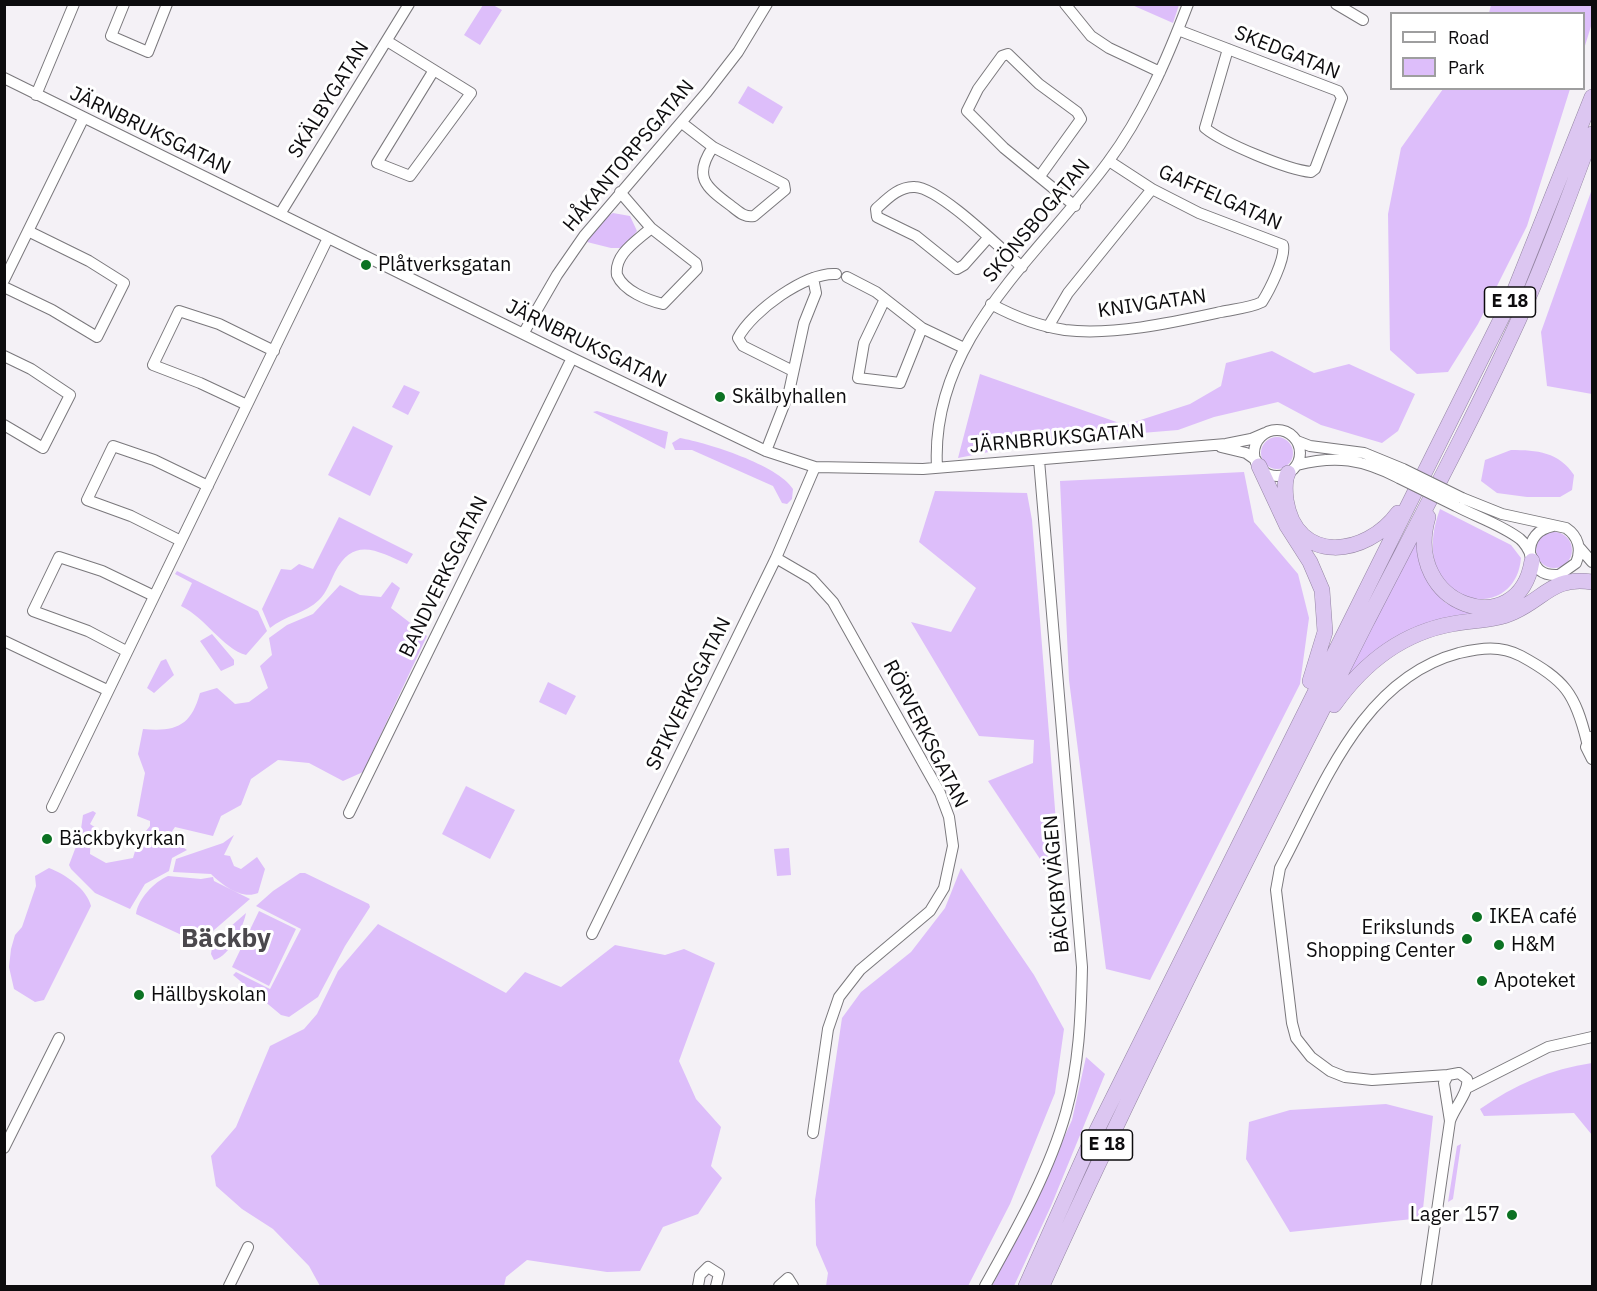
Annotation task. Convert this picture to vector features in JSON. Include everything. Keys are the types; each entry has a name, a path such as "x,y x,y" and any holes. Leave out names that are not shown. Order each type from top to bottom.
{"highway":[{"name":"E 18","path":"1026,1287 1087,1150 1512,297 1593,97"},
{"name":"E 18","path":"1042,1287 1093,1173 1320,716 1445,472 1540,272 1593,134"},
{"name":"E 18","path":"1257,463 1287,526 1315,571 1325,601 1324,642 1297,714 1298,724"},
{"name":"E 18","path":"1292,469 1286,498 1291,518 1311,540 1330,547 1350,548 1369,540 1386,528 1412,497"},
{"name":"E 18","path":"1445,472 1446,479 1426,525 1424,545 1432,575 1443,591 1470,606 1500,604 1524,587 1531,558"},
{"name":"E 18","path":"1320,716 1333,706 1367,666 1401,642 1440,626 1493,618 1514,609 1544,581 1563,573"},
{"path":"1493,618 1515,612 1555,585 1593,580"}],"street":[{"path":"36,95 74,4"},
{"path":"124,4 111,36 148,52 167,4"},
{"name":"SKÄLBYGATAN","path":"280,214 410,4"},
{"name":"HÅKANTORPSGATAN","path":"523,334 570,256 620,192 682,123 738,52 767,4"},
{"path":"1065,4 1091,36 1109,48 1160,72"},
{"name":"SKÖNSBOGATAN","path":"937,467 936,441 942,405 964,348 991,304 1075,206 1130,129 1160,72 1188,4"},
{"path":"1336,4 1363,20"},
{"name":"SKEDGATAN","path":"1178,30 1332,88 1341,94 1342,98 1315,169 1311,172 1288,166 1230,142 1205,128 1228,49"},
{"path":"387,41 434,70 471,93 410,176 377,163 434,70"},
{"path":"1041,176 1081,119 1077,112 1039,84 1009,55 1002,56 978,90 967,111 1004,148 1075,206"},
{"name":"JÄRNBRUKSGATAN","path":"4,78 83,119 572,358 766,451 814,467 887,470 1040,460 1248,440 1265,433"},
{"path":"4,279 83,119"},
{"path":"682,123 713,147 783,184 785,190 754,216 747,217 711,191 705,183 703,165 713,147"},
{"name":"GAFFELGATAN","path":"1109,161 1152,189 1199,213 1278,242 1284,248"},
{"path":"988,238 964,265 957,269 916,236 877,217 876,211 902,188 916,187 940,197 1022,267"},
{"path":"1048,327 1068,293 1152,189"},
{"path":"620,192 651,228 696,263 697,268 663,304 647,299 628,287 618,278 616,268 622,255 651,228"},
{"path":"4,287 52,310 97,338 124,283 89,261 28,231"},
{"path":"52,807 328,238"},
{"name":"KNIVGATAN","path":"991,304 1018,317 1048,327 1069,330 1106,330 1203,316 1257,304 1266,296 1284,248"},
{"path":"793,371 743,346 738,338 773,302 813,278 842,275 885,299 922,328 964,348"},
{"path":"766,451 789,392 804,323 816,293 813,278"},
{"path":"885,299 864,343 858,376 863,380 900,383 922,328"},
{"path":"247,405 196,381 153,365 179,311 219,324 274,351"},
{"path":"4,356 31,369 70,395 43,448 4,425"},
{"name":"BANDVERKSGATAN","path":"349,813 572,358"},
{"path":"1292,469 1300,454 1293,435 1280,430 1265,433 1256,444 1257,463 1271,474 1292,469 1321,459 1341,458 1401,473"},
{"path":"1297,441 1310,446 1364,453 1459,502 1520,539 1531,558 1544,573 1563,573 1593,580"},
{"path":"181,541 132,516 87,500 113,446 154,460 208,486"},
{"name":"JÄRNBRUKSGATAN","path":"1194,446 1236,450 1257,463"},
{"name":"BÄCKBYVÄGEN","path":"985,1287 1056,1140 1074,1079 1082,1006 1082,968 1040,460"},
{"name":"SPIKVERKSGATAN","path":"592,934 776,558 814,467"},
{"path":"1459,502 1556,525 1570,531 1579,547 1593,562"},
{"path":"1531,558 1532,541 1537,532 1556,525"},
{"path":"1563,573 1576,563 1579,547"},
{"path":"126,651 88,631 33,611 59,557 102,571 154,596"},
{"name":"RÖRVERKSGATAN","path":"776,558 812,579 833,602 936,785 945,804 952,832 950,871 938,898 921,920 860,970 847,985 835,1008 828,1029 813,1133"},
{"path":"4,641 107,690"},
{"path":"1426,1287 1450,1121 1465,1088 1460,1073 1364,1080 1345,1077 1317,1063 1300,1044 1292,1023 1281,936 1276,890 1280,868 1348,742 1365,716 1382,698 1418,670 1454,655 1486,647 1499,648 1513,652 1555,675 1580,713 1590,738 1587,750 1593,759"},
{"path":"1580,713 1593,725"},
{"path":"1413,1077 1444,1089 1452,1096 1554,1045 1593,1037"},
{"path":"4,1148 59,1038"},
{"path":"1448,1075 1444,1089 1450,1121"},
{"path":"229,1287 249,1247"},
{"path":"698,1287 700,1275 708,1267 718,1274 716,1287"},
{"path":"779,1287 788,1278 793,1287"}],"green space":[{"path":"1179,4 1173,23 1132,5"},
{"path":"483,5 493,5 502,10 480,45 464,35"},
{"path":"1491,5 1592,5 1592,23 1585,46 1585,12 1489,12"},
{"path":"748,86 783,107 773,124 738,103"},
{"path":"1442,90 1570,90 1527,226 1478,324 1448,372 1417,374 1390,350 1388,214 1401,148"},
{"path":"1592,189 1592,394 1547,386 1541,332"},
{"path":"613,213 630,216 637,231 624,248 611,248 587,242 600,221"},
{"path":"1272,351 1314,373 1349,364 1415,394 1398,431 1382,443 1321,425 1278,402 1214,417 1178,430 1045,441 958,458 980,374 1125,425 1190,404 1221,386 1226,363"},
{"path":"404,385 420,392 408,415 392,407"},
{"path":"597,411 668,432 665,449 593,412"},
{"path":"353,426 393,446 370,496 328,475"},
{"path":"1277,437 1289,441 1293,453 1289,465 1277,469 1265,465 1261,453 1265,441"},
{"path":"680,438 741,456 773,472 793,489 792,499 787,504 782,503 773,486 692,450 675,450 672,443"},
{"path":"1511,450 1538,452 1561,461 1574,475 1572,490 1560,497 1527,497 1497,493 1481,481 1485,460"},
{"path":"1244,472 1254,522 1298,574 1309,618 1300,684 1150,980 1106,969 1069,680 1060,481"},
{"path":"935,491 1027,493 1032,520 1060,872 1050,874 988,781 1033,763 1034,740 979,736 911,622 951,632 976,588 919,542"},
{"path":"1440,509 1511,545 1521,558 1514,580 1501,594 1483,599 1465,596 1448,585 1437,567 1433,542"},
{"path":"339,517 413,554 407,564 368,550 350,553 342,561 319,600 270,628 262,609 281,569 291,570 299,564 313,569"},
{"path":"1554,532 1567,537 1572,550 1567,563 1554,568 1541,563 1536,550 1541,537"},
{"path":"1420,533 1427,579 1446,603 1465,610 1527,593 1510,607 1447,620 1344,682"},
{"path":"177,571 258,611 267,631 246,655 221,640 190,611 181,606 192,583 175,574"},
{"path":"392,582 400,588 391,608 427,636 363,772 343,781 309,763 278,760 251,779 241,805 221,816 213,836 175,827 168,837 187,850 172,858 169,871 145,884 130,909 95,893 71,869 69,865 80,836 83,815 93,811 96,813 90,824 96,828 91,832 90,854 106,863 133,858 138,841 150,826 150,821 137,816 145,773 138,754 143,729 173,728 187,720 200,693 217,688 235,704 249,702 268,688 260,666 272,655 269,638 287,625 313,614 340,585 360,595 381,597"},
{"path":"212,634 234,660 234,665 221,671 200,641"},
{"path":"166,659 174,675 154,693 147,688 161,661"},
{"path":"548,682 576,696 566,715 539,702"},
{"path":"466,786 515,810 490,859 442,834"},
{"path":"234,835 224,855 230,856 234,866 241,869 257,857 265,869 258,893 245,895 239,893 226,887 211,874 173,872 176,859 223,843"},
{"path":"789,848 791,875 777,876 774,849"},
{"path":"49,868 62,874 80,888 91,906 44,1000 35,1002 14,989 9,967 15,935 22,927 36,886 35,876"},
{"path":"961,868 1034,975 1064,1029 1055,1093 1010,1204 968,1286 826,1286 828,1273 816,1245 815,1200 842,1018 861,992 911,952 945,908"},
{"path":"300,873 305,873 369,904 370,907 345,946 318,997 289,1017 281,1015 233,975 236,972 270,989 301,929 256,906 273,891"},
{"path":"168,876 201,879 213,877 214,881 250,899 199,943 136,914 137,908 148,892 157,882"},
{"path":"259,911 296,929 269,986 232,967"},
{"path":"246,913 239,933 230,947 214,960 211,954 213,942"},
{"path":"378,924 506,993 525,972 561,987 615,945 665,955 684,949 715,963 679,1061 696,1099 721,1127 711,1166 722,1178 698,1214 663,1227 640,1271 607,1272 527,1260 506,1277 504,1286 320,1286 309,1266 273,1229 242,1209 216,1186 211,1156 236,1127 270,1046 304,1029 317,1014 338,971"},
{"path":"1086,1057 1105,1074 1051,1206 1014,1286 992,1286 1034,1203 1072,1120"},
{"path":"1592,1063 1592,1135 1574,1113 1484,1116 1480,1109 1533,1079 1562,1069"},
{"path":"1386,1104 1433,1116 1422,1218 1290,1232 1246,1159 1249,1122 1290,1110"},
{"path":"1461,1144 1453,1199 1448,1202 1457,1146"}],"place":[{"name":"Plåtverksgatan","path":"366,265"},
{"name":"Skälbyhallen","path":"720,397"},
{"name":"Bäckbykyrkan","path":"47,839"},
{"name":"IKEA café","path":"1477,917"},
{"name":"Erikslunds Shopping Center","path":"1467,939"},
{"name":"H&M","path":"1499,945"},
{"name":"Apoteket","path":"1482,981"},
{"name":"Hällbyskolan","path":"139,995"},
{"name":"Lager 157","path":"1512,1215"}],"district":[{"name":"Bäckby","path":"226,939"}]}
